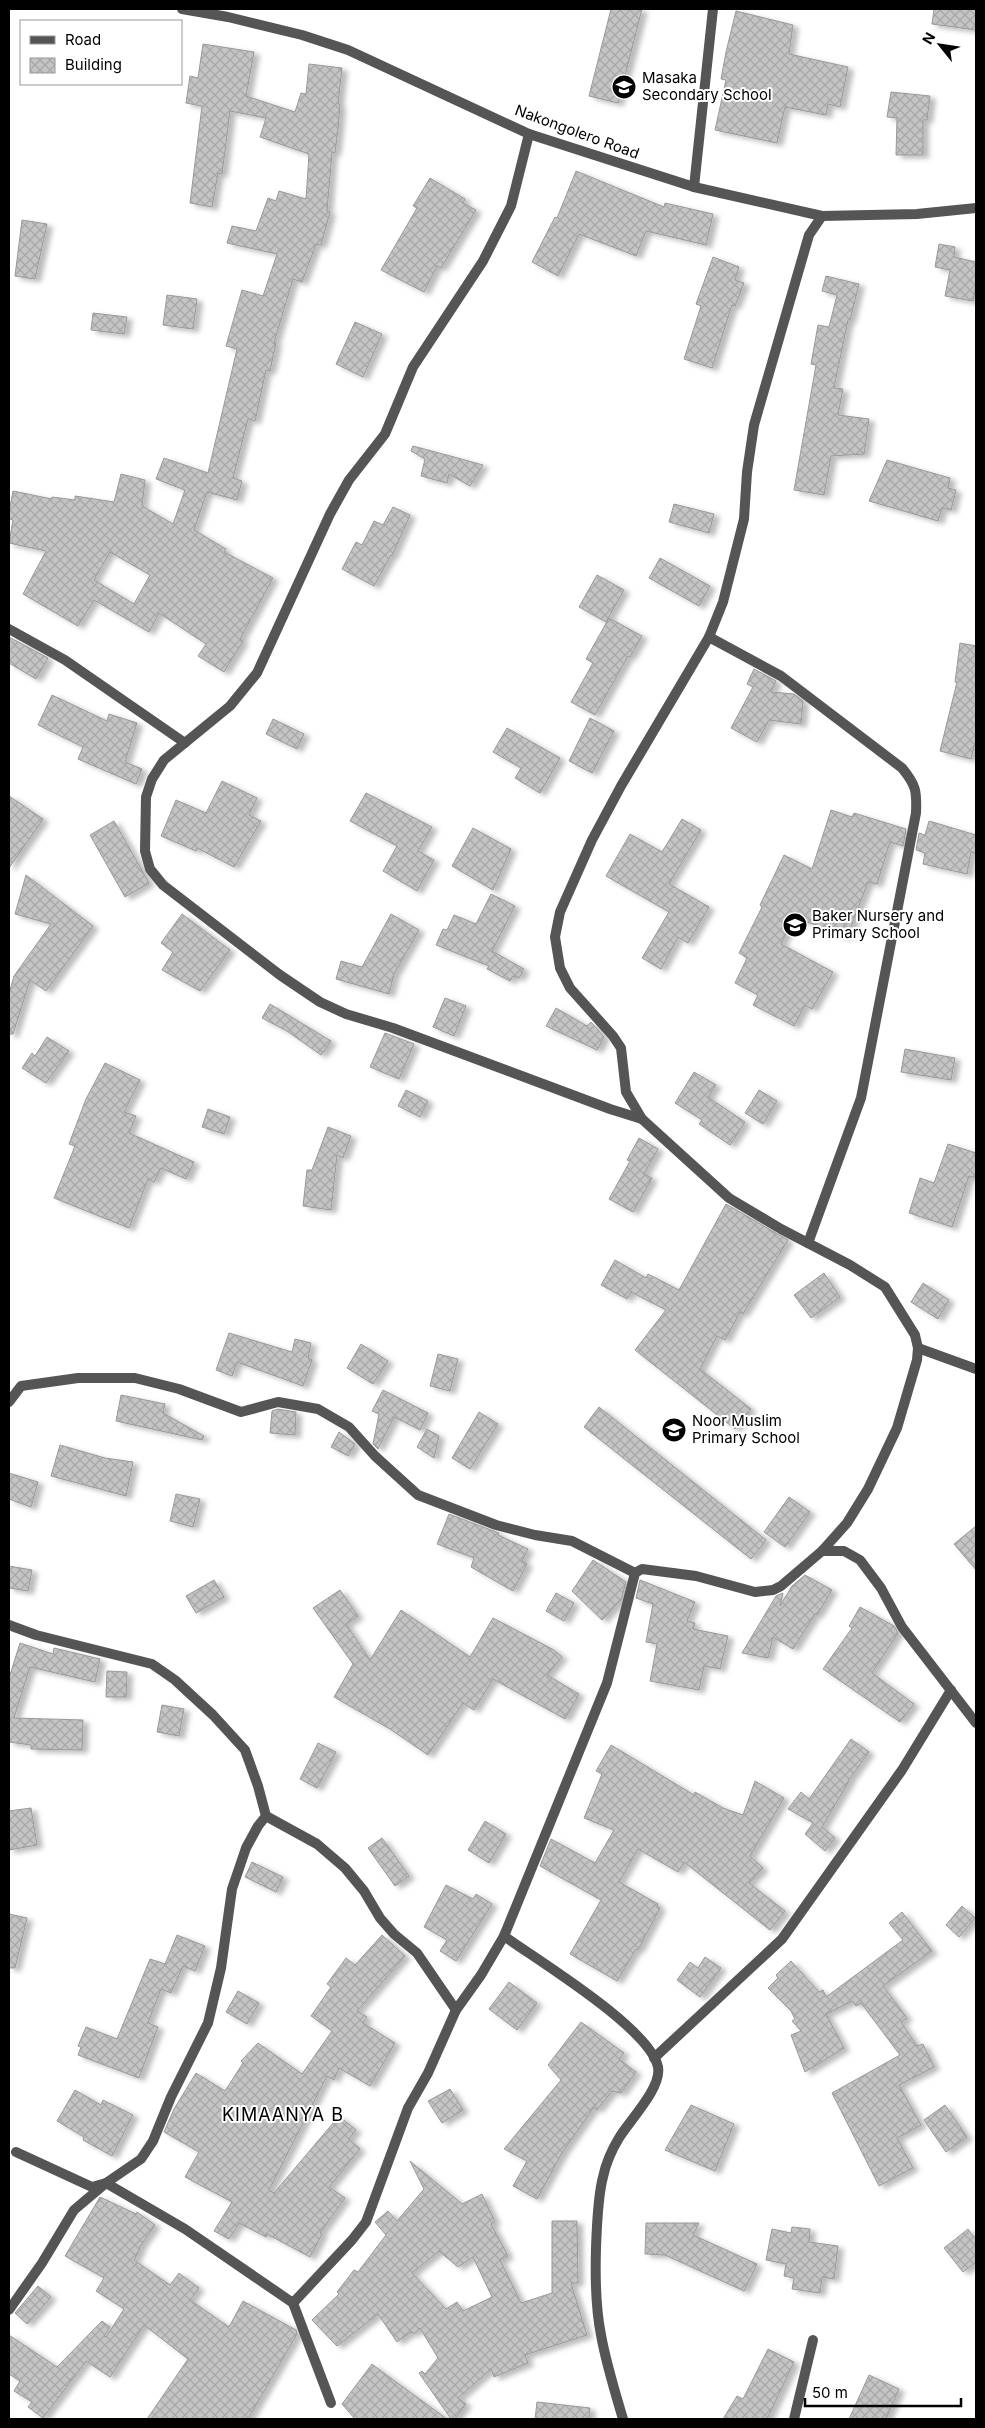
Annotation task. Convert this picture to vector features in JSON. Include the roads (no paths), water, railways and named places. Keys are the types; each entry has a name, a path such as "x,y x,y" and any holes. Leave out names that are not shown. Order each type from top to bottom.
{"street":[{"name":"Nakongolero Road","path":"182,9 228,17 302,35 348,50 528,134 694,187 822,216 917,214 976,208"},
{"path":"694,187 714,9"},
{"path":"528,134 517,190 503,222 483,261 413,366 385,434 349,480 330,514 257,673 230,706 164,760 152,779 146,797 145,851 150,869 163,885 280,974 329,1006 346,1014 393,1028 610,1109 642,1119"},
{"path":"293,2303 356,2236 366,2222 408,2108 428,2073 456,2010 481,1975 504,1936 607,1683 635,1573 642,1569 678,1573 746,1590 763,1592 781,1586 822,1551 847,1523 877,1474 904,1410 918,1348 915,1335 885,1287 850,1265 729,1198 642,1119 626,1092 621,1048 614,1036 577,997 564,977 556,950 555,927 592,840 621,786 709,637 723,602 744,519 748,462 764,387 809,235 822,216"},
{"path":"9,629 65,660 185,743"},
{"path":"709,637 795,686 902,768 913,782 917,793 916,813 895,931 861,1098 808,1243"},
{"path":"918,1348 976,1368"},
{"path":"9,1402 21,1386 78,1378 135,1378 156,1383 241,1412 278,1402 318,1409 349,1427 375,1456 418,1496 496,1525 535,1535 572,1540 635,1573"},
{"path":"822,1551 844,1551 860,1560 881,1588 902,1627 976,1723"},
{"path":"9,1625 36,1635 152,1664 175,1680 213,1714 245,1750 266,1816 316,1844 345,1868 364,1892 380,1918 417,1953 456,2010"},
{"path":"654,2058 782,1939 902,1770 951,1690"},
{"path":"9,2310 42,2263 74,2210 106,2182 141,2159 146,2152 208,2023 221,1968 232,1889 246,1848 266,1816"},
{"path":"504,1936 579,1987 623,2024 648,2048 658,2067 655,2085 619,2138 608,2159 599,2200 596,2245 597,2312 600,2335 623,2419"},
{"path":"16,2152 92,2187 106,2182"},
{"path":"106,2182 185,2229 293,2303 331,2403"},
{"path":"794,2419 813,2340"}],"place":[{"name":"Masaka Secondary School","path":"624,87"},
{"name":"Baker Nursery and Primary School","path":"795,925"},
{"name":"Noor Muslim Primary School","path":"674,1430"}],"district":[{"name":"KIMAANYA B","path":"283,2115"}]}
